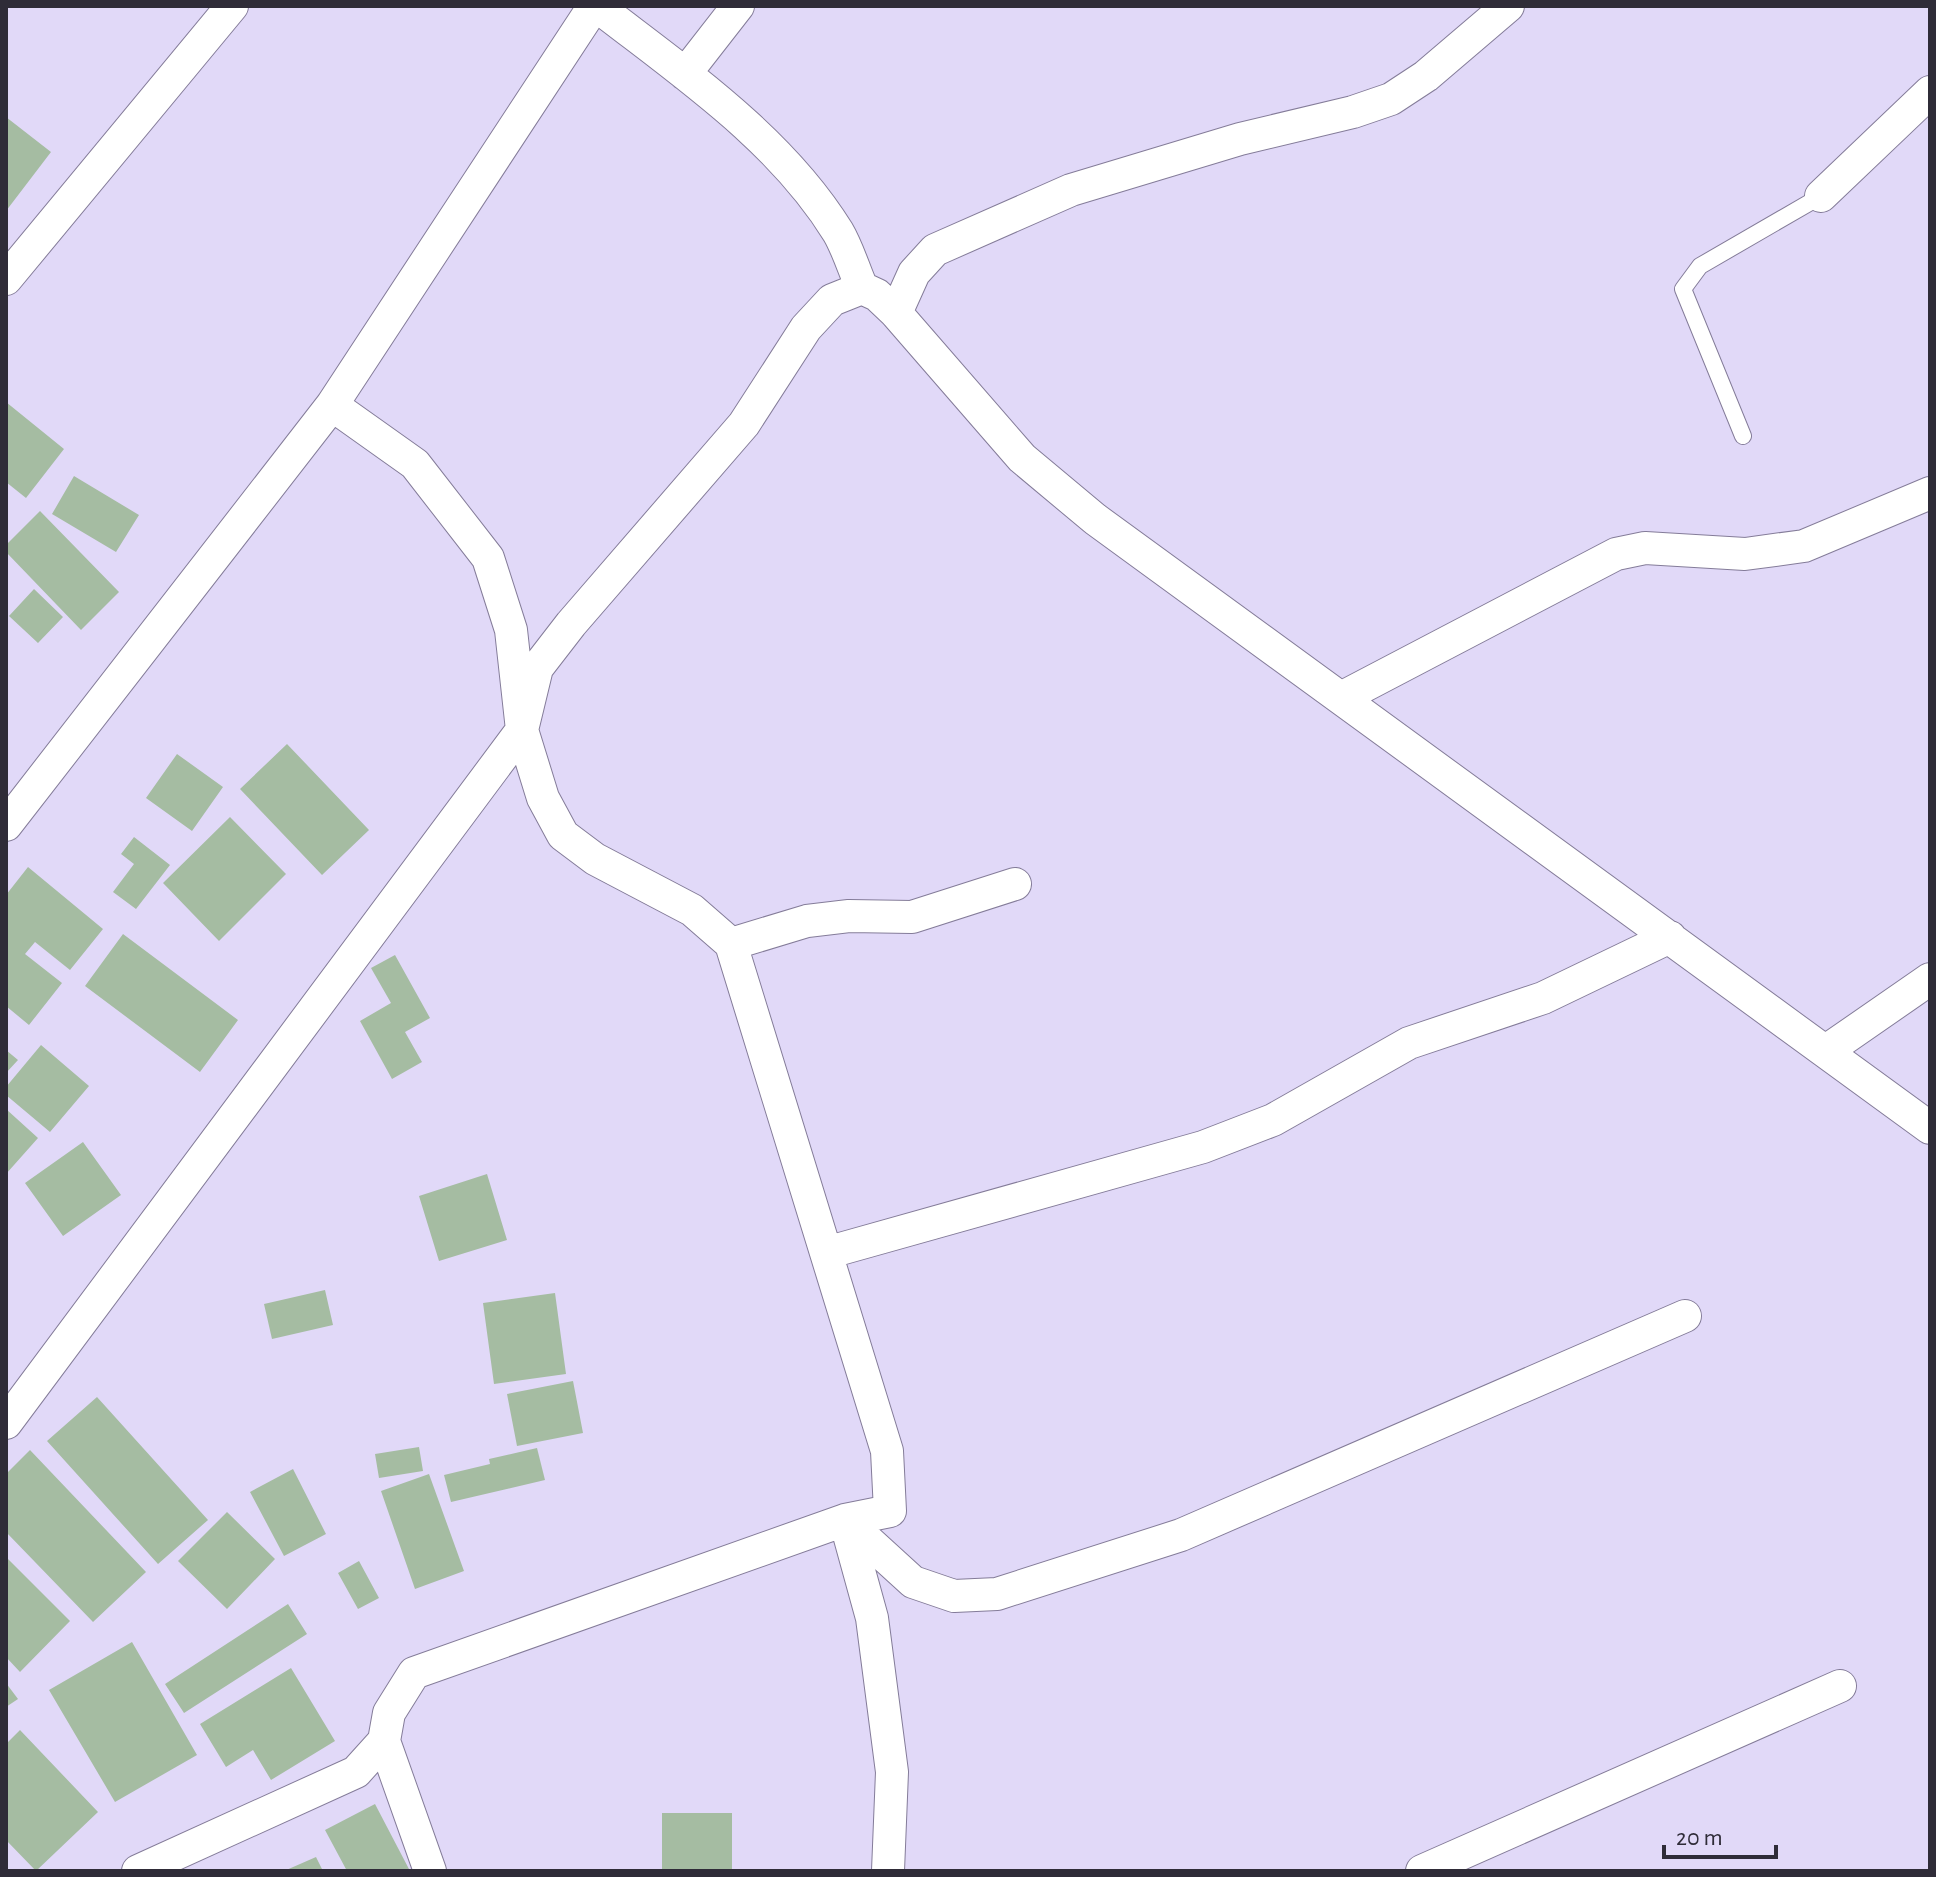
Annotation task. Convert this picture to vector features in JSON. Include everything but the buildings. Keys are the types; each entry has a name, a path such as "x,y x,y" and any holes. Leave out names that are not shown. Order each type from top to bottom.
{"street":[{"path":"6,279 232,6"},
{"path":"6,825 332,405 595,6 685,74 749,128 807,187 839,234 862,288 877,295 896,313 1022,458 1095,519 1930,1128"},
{"path":"685,74 738,6"},
{"path":"896,313 914,273 935,250 1071,190 1240,139 1353,112 1391,99 1426,76 1508,6"},
{"path":"1821,196 1930,92"},
{"path":"6,1423 522,730 537,668 744,424 806,328 832,300 862,288"},
{"path":"332,405 415,464 488,558 511,630 522,730 543,798 563,835 595,859 692,910 731,944 887,1451 890,1511 845,1520 414,1673 389,1713 384,1741 430,1871"},
{"path":"1341,698 1616,554 1645,548 1745,554 1804,546 1930,493"},
{"path":"731,944 807,921 849,916 912,917 1015,884"},
{"path":"826,1253 1203,1147 1273,1120 1409,1043 1543,998 1670,937"},
{"path":"1826,1051 1930,979"},
{"path":"845,1520 913,1582 954,1596 997,1594 1181,1535 1685,1316"},
{"path":"845,1520 872,1618 892,1772 888,1871"},
{"path":"1422,1871 1840,1686"},
{"path":"138,1871 356,1772 384,1741"}],"lane":[{"path":"1743,436 1683,289 1700,266 1821,196"}]}
